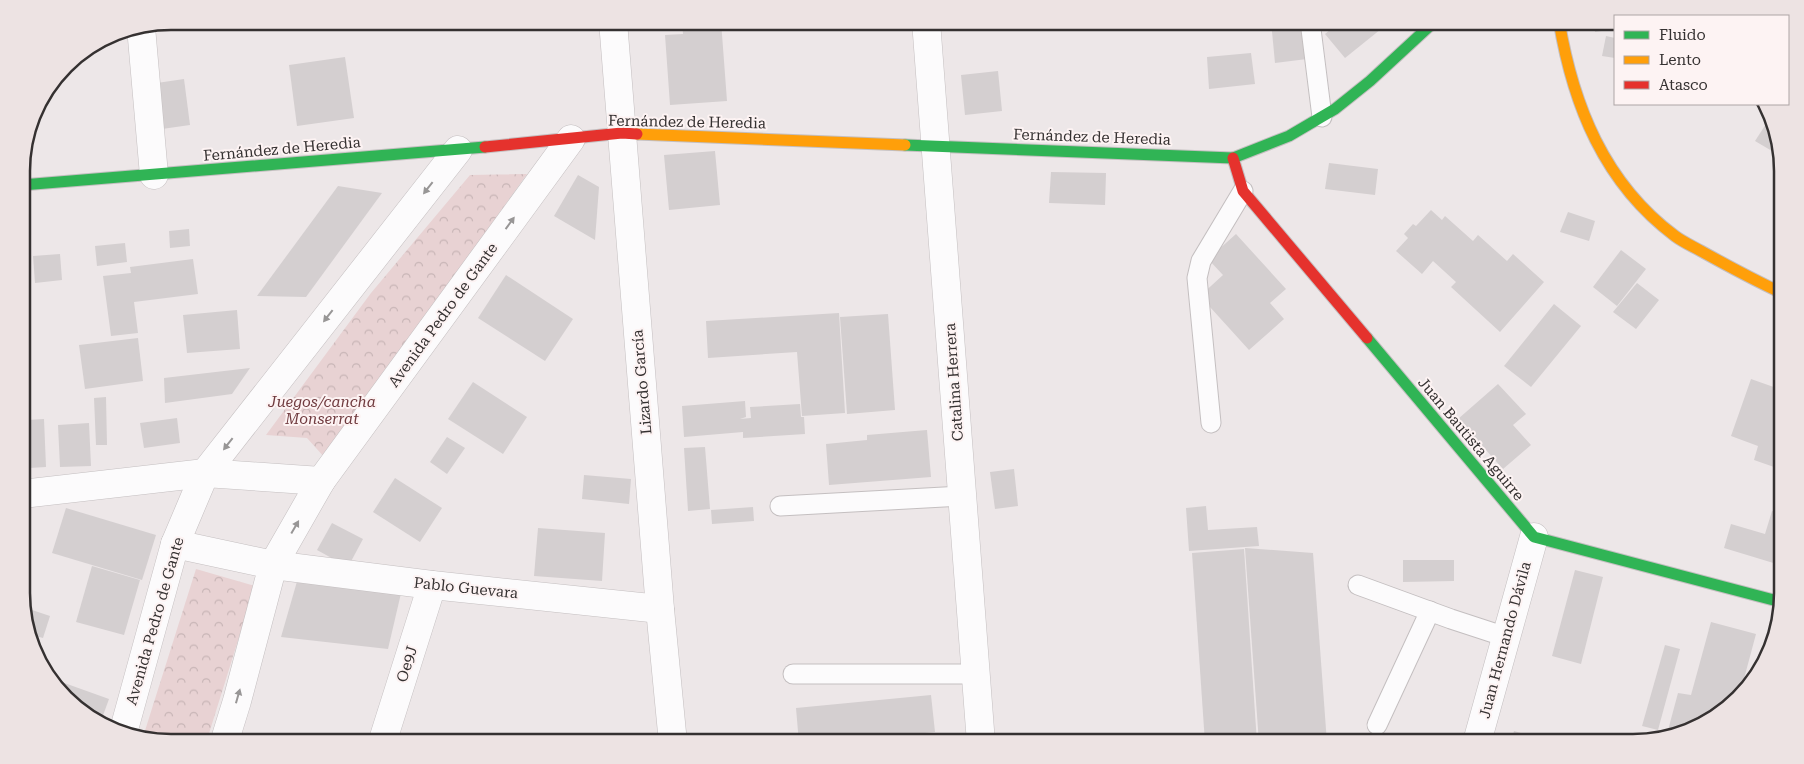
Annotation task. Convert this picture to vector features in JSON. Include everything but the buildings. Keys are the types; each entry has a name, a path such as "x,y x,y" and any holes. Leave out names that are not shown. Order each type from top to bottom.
{"street":[{"name":"Lizardo García","path":"614,30 660,609 672,734"},
{"name":"Catalina Herrera","path":"927,30 980,734"},
{"path":"1233,158 1296,133 1347,101 1426,30"},
{"path":"1561,30 1575,97 1596,145 1625,187 1650,214 1676,236 1737,272 1774,289"},
{"path":"142,33 154,175"},
{"name":"Fernández de Heredia","path":"30,184 458,150 622,133 1233,158"},
{"name":"Avenida Pedro de Gante","path":"227,734 273,565 321,481 571,139"},
{"name":"Avenida Pedro de Gante","path":"125,726 175,544 206,473 458,150"},
{"name":"Juan Bautista Aguirre","path":"1233,158 1243,191 1534,537"},
{"path":"30,493 206,473 321,481"},
{"path":"1534,537 1774,600"},
{"name":"Juan Hernando Dávila","path":"1479,734 1534,537"},
{"name":"Pablo Guevara","path":"175,544 273,565 432,585 660,609"},
{"name":"Oe9J","path":"385,734 432,585"}],"lane":[{"path":"1311,30 1322,117"},
{"path":"1211,423 1197,278 1201,260 1243,191"},
{"path":"780,506 962,496"},
{"path":"1358,586 1506,637"},
{"path":"1377,725 1430,611"},
{"path":"793,674 976,674"}],"green space":[{"name":"Juegos/cancha Monserrat","path":"527,174 325,458 307,438 266,435 371,293 470,175"},
{"path":"196,569 255,586 209,734 162,734 145,731"}],"traffic: fast":[{"path":"905,145 1233,158 1289,136 1335,109 1370,81 1425,30"},
{"path":"30,184 485,147"},
{"path":"1367,338 1534,537 1774,600"}],"traffic: slow":[{"path":"1561,30 1573,83 1583,112 1611,167 1629,192 1650,215 1678,238 1774,289"},
{"path":"637,134 905,145"}],"traffic: jam":[{"path":"485,147 622,133 637,134"},
{"path":"1233,158 1243,191 1367,338"}]}
